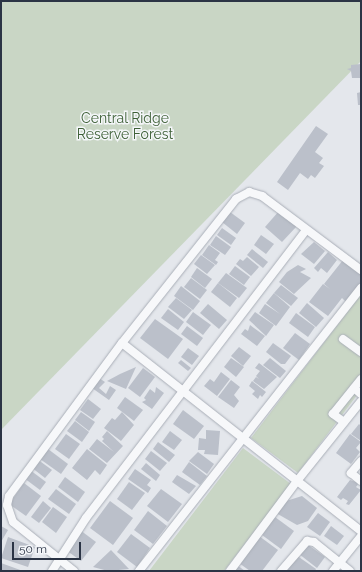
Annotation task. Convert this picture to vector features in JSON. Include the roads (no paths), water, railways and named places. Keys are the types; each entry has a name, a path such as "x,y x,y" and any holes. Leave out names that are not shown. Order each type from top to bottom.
{"street":[{"path":"74,571 13,522 4,507 15,486 122,343 241,194 249,192 262,196 361,270"},
{"path":"52,571 58,558 306,230"},
{"path":"139,571 361,288"},
{"path":"343,339 361,352"},
{"path":"122,343 361,531"},
{"path":"344,422 333,414 361,379"},
{"path":"354,388 361,394"},
{"path":"230,571 297,481 361,401"},
{"path":"361,461 351,473 361,481"},
{"path":"333,571 361,536"},
{"path":"281,571 307,541 314,542 350,571"}],"park label":[{"name":"Central Ridge Reserve Forest","path":"125,126"}]}
